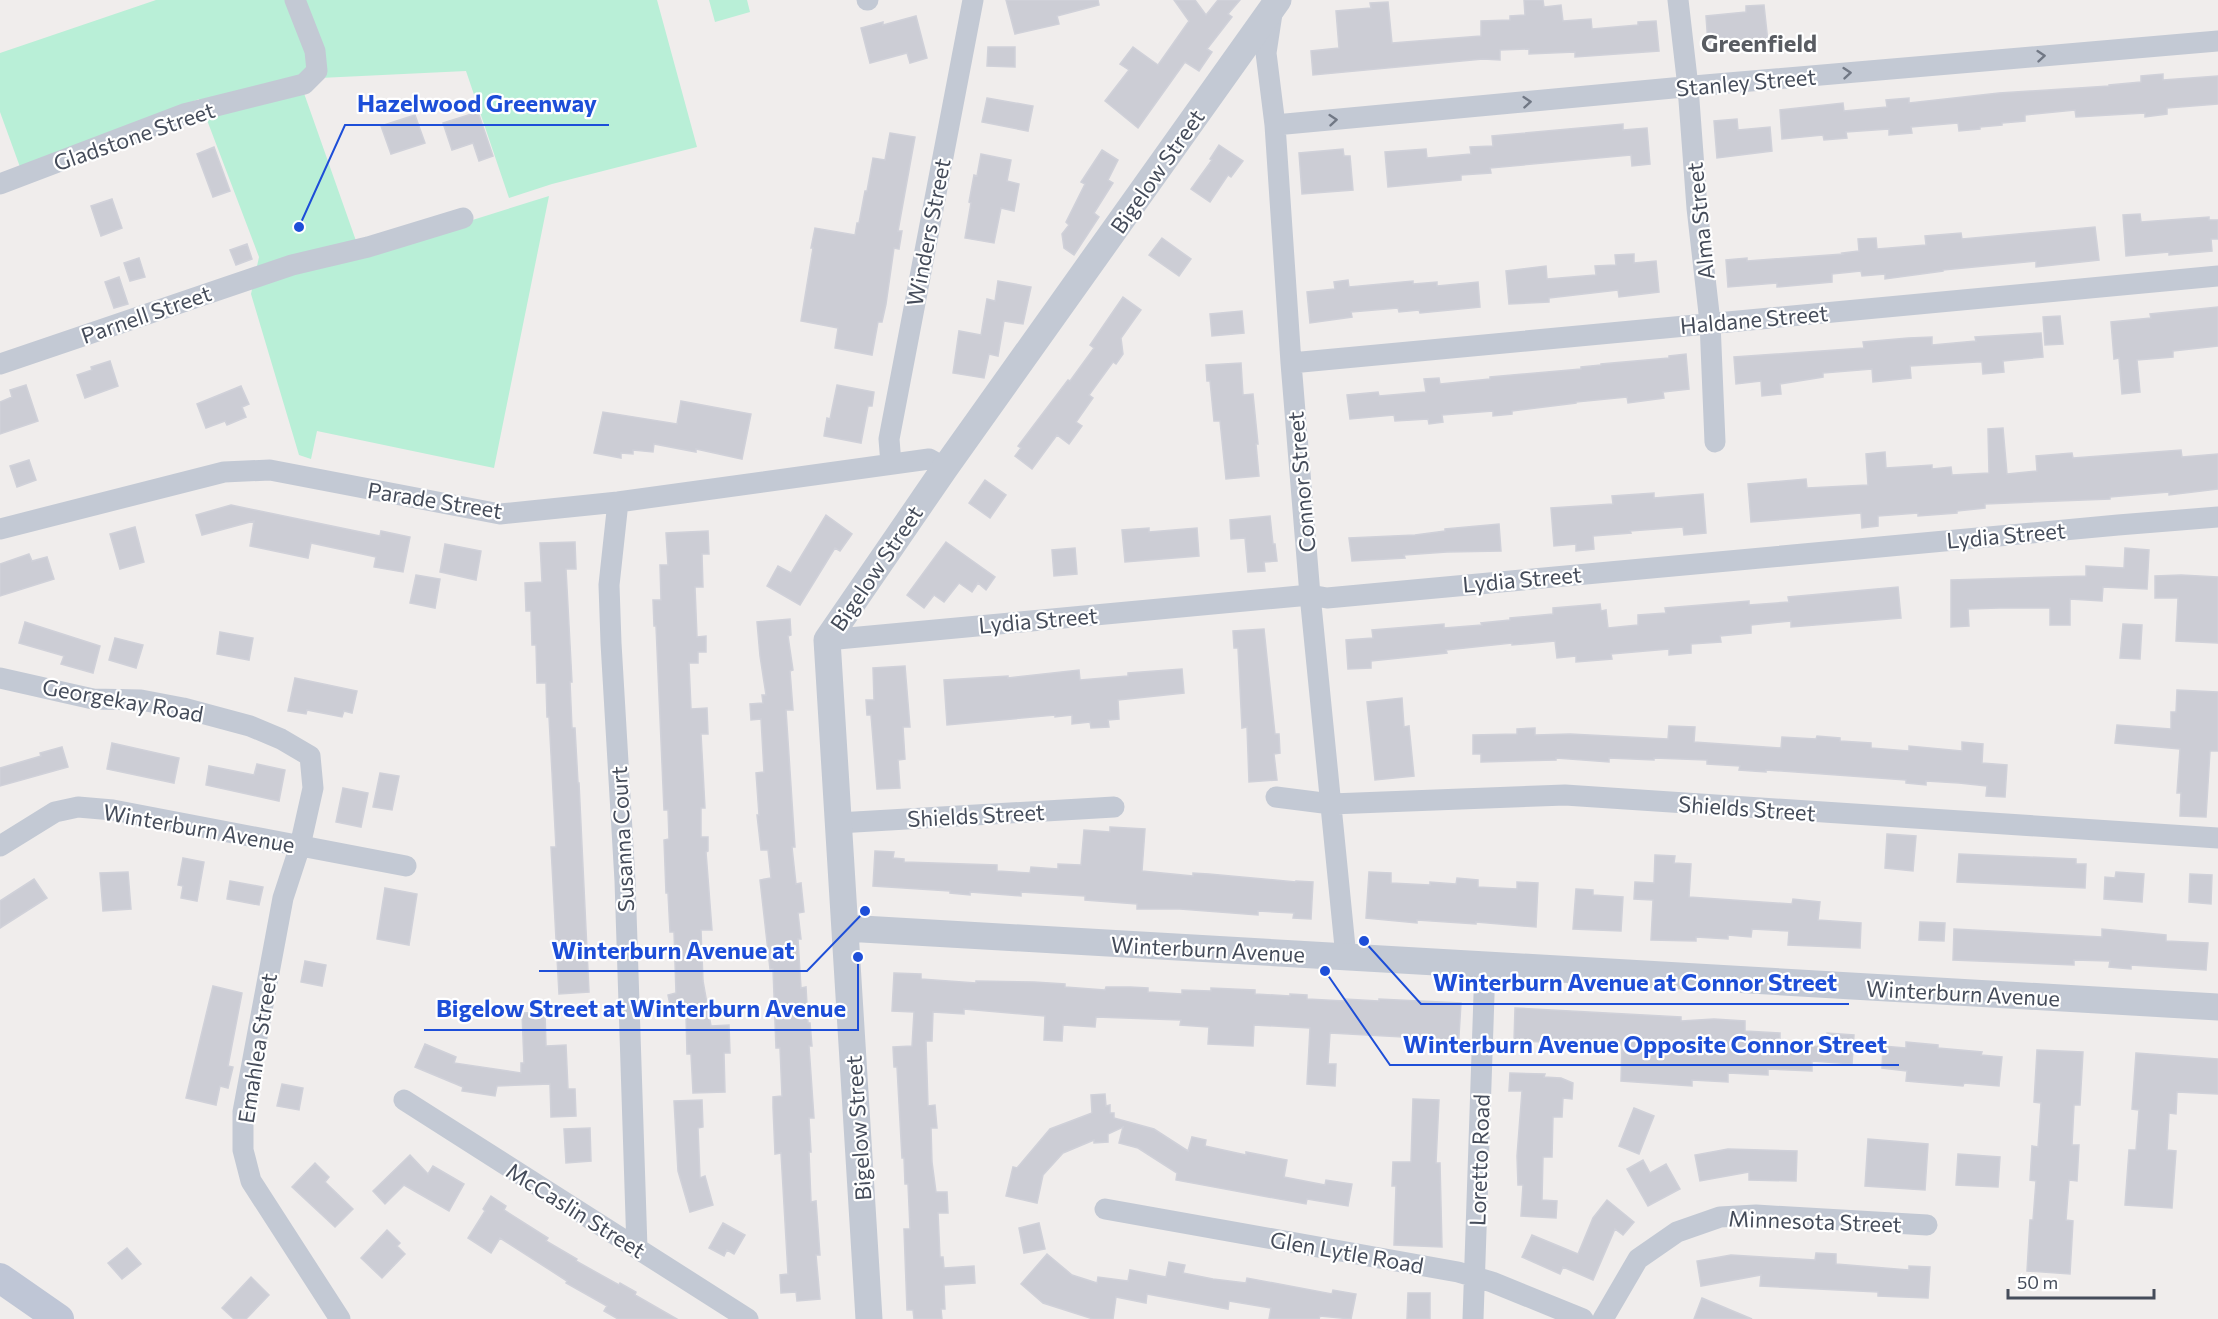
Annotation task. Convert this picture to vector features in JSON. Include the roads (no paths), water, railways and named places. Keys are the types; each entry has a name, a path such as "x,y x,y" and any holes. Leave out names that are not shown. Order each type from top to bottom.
{"main road":[{"path":"0,1278 59,1319"}],"street":[{"name":"Gladstone Street","path":"0,184 184,114 304,84 317,71 315,51 295,0"},
{"name":"Winders Street","path":"891,464 889,439 973,0"},
{"name":"Alma Street","path":"1678,0 1710,322 1715,442"},
{"name":"Connor Street","path":"1276,3 1266,53 1275,125 1310,595 1346,957"},
{"name":"Bigelow Street","path":"869,1319 827,640 945,468 1276,3"},
{"name":"Stanley Street","path":"1275,125 2218,41"},
{"name":"Parnell Street","path":"0,363 292,265 368,247 463,218"},
{"name":"Haldane Street","path":"1291,363 2218,276"},
{"name":"Parade Street","path":"0,529 224,472 270,470 500,514 618,502 929,459 945,468"},
{"name":"Susanna Court","path":"618,502 609,585 625,881 637,1248"},
{"name":"Lydia Street","path":"827,640 1310,595 1327,598 2218,517"},
{"name":"Georgekay Road","path":"0,678 93,699 141,700 183,708 250,726 310,756"},
{"name":"Emahlea Street","path":"310,756 313,788 300,846 283,898 243,1112 243,1150 251,1181 340,1319"},
{"name":"Shields Street","path":"1276,797 1331,804 1565,795 2218,838"},
{"name":"Winterburn Avenue","path":"0,846 55,812 78,807 113,810 406,866"},
{"name":"Shields Street","path":"838,823 1114,807"},
{"name":"Winterburn Avenue","path":"845,928 2218,1007"},
{"name":"Loretto Road","path":"1473,1319 1485,966"},
{"name":"McCaslin Street","path":"404,1100 748,1319"},
{"name":"Glen Lytle Road","path":"1105,1209 1454,1271 1474,1276 1583,1319"},
{"name":"Minnesota Street","path":"1604,1319 1638,1259 1677,1232 1720,1217 1756,1215 1928,1225"}],"place":[{"name":"Hazelwood Greenway","path":"299,227"},
{"name":"Winterburn Avenue at","path":"865,911"},
{"name":"Winterburn Avenue at Connor Street","path":"1364,941"},
{"name":"Bigelow Street at Winterburn Avenue","path":"858,957"},
{"name":"Winterburn Avenue Opposite Connor Street","path":"1325,971"}],"district":[{"name":"Greenfield","path":"1759,42"}]}
